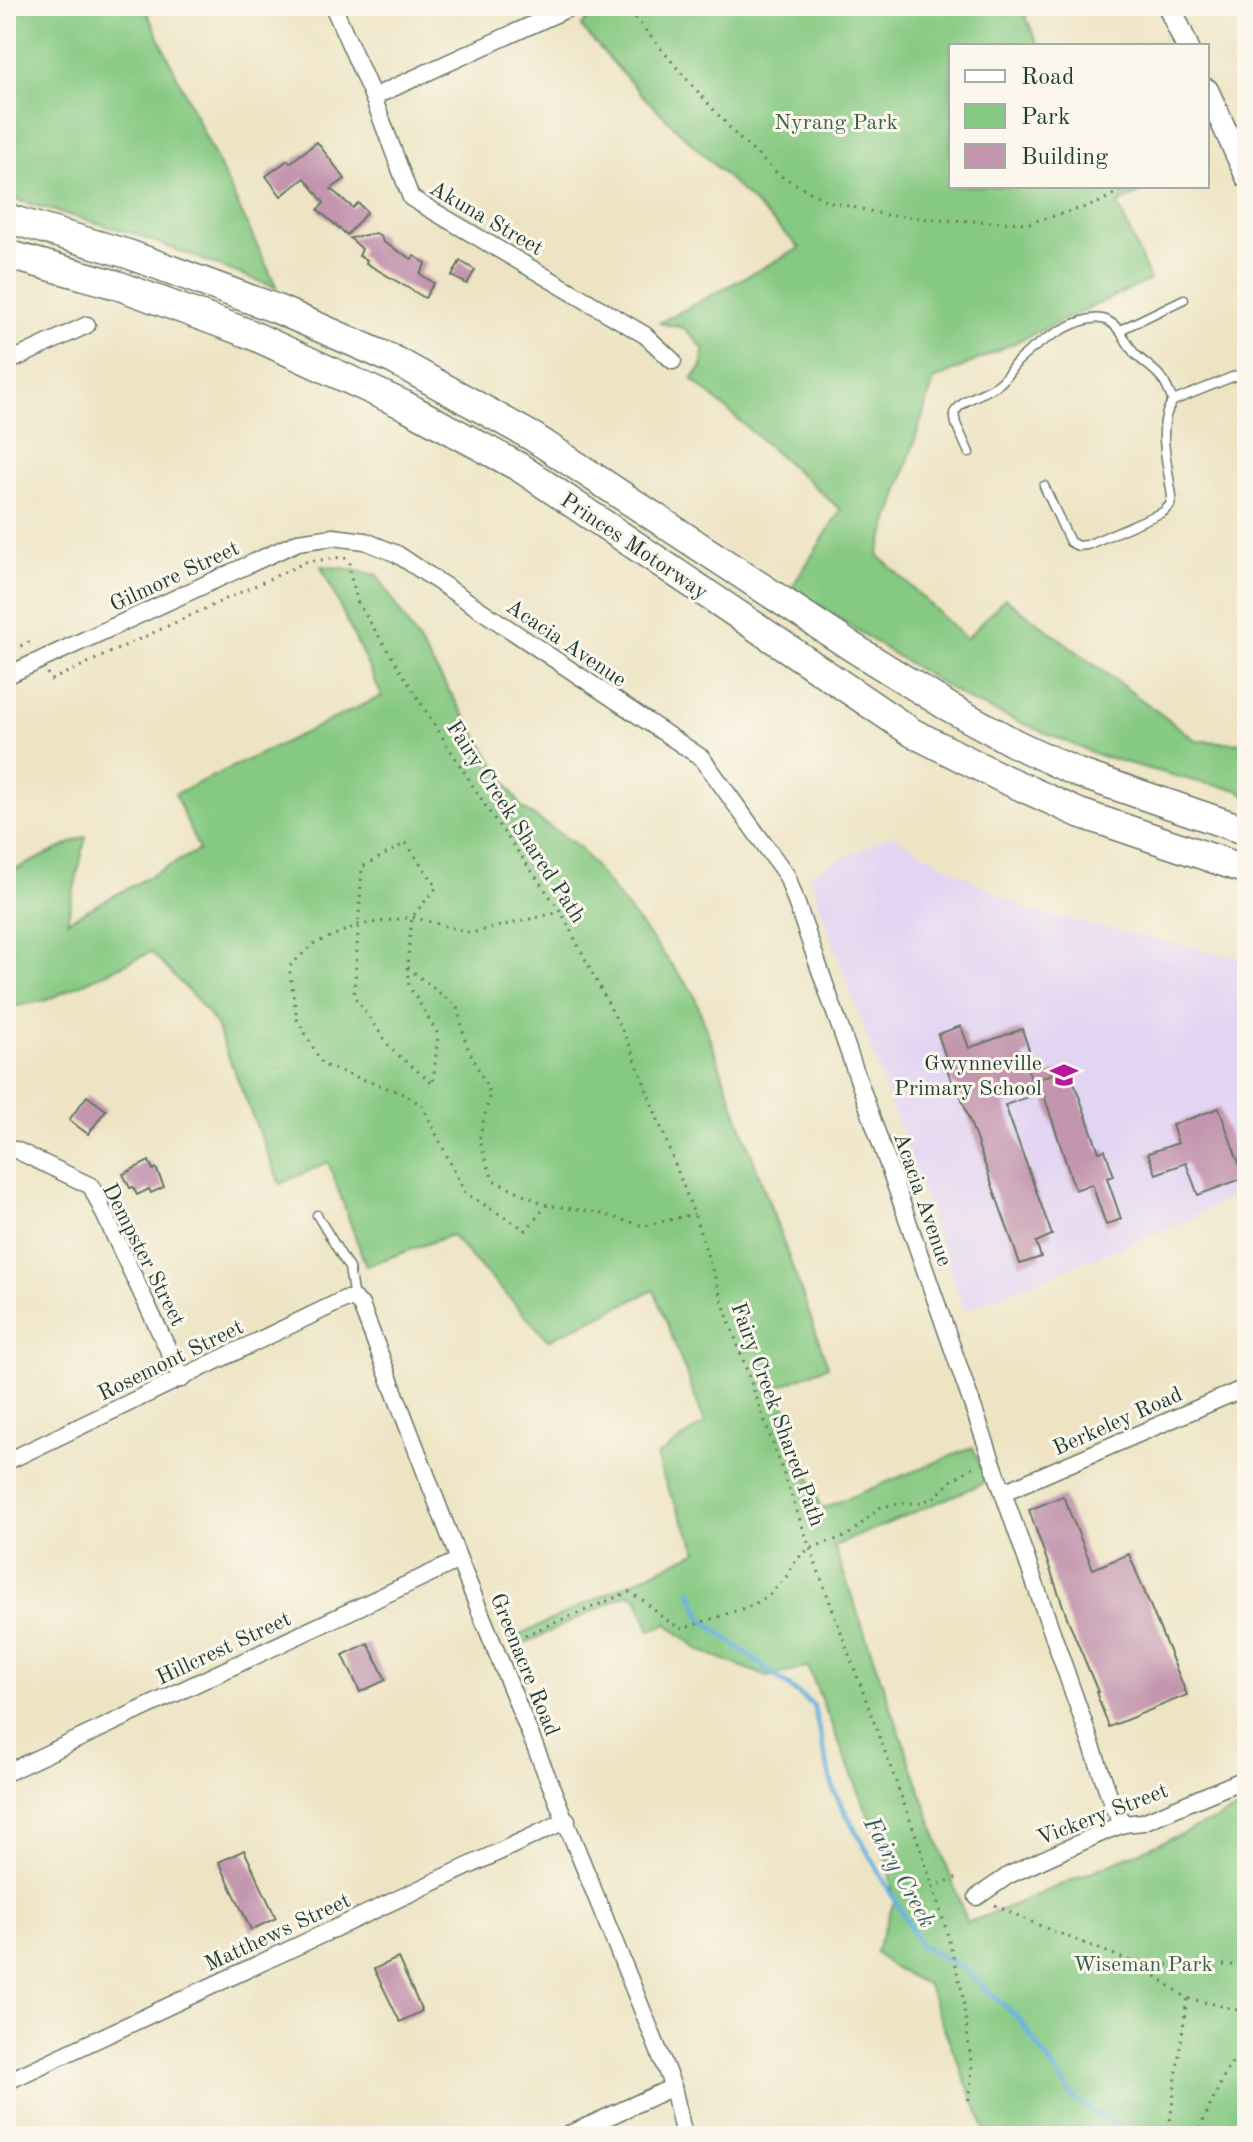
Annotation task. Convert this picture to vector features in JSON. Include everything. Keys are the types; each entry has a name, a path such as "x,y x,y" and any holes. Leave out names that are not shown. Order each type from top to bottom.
{"highway":[{"name":"Princes Motorway","path":"6,218 128,254 277,309 394,360 533,437 947,706 1016,744 1078,773 1247,831"},
{"name":"Princes Motorway","path":"6,254 117,285 250,334 404,405 519,467 913,733 1079,813 1247,870"}],"main road":[{"path":"1169,6 1186,44"},
{"path":"1209,94 1247,177"}],"street":[{"name":"Akuna Street","path":"333,6 373,97 411,198 645,335 673,361"},
{"path":"373,97 571,7"},
{"path":"6,363 87,325"},
{"name":"Gilmore Street","path":"6,676 298,542 333,537 365,541"},
{"name":"Acacia Avenue","path":"365,541 397,554 702,758 787,876 1114,1809 1124,1824"},
{"name":"Dempster Street","path":"6,1151 16,1150 91,1186 182,1379"},
{"name":"Rosemont Street","path":"6,1462 345,1299 354,1299"},
{"name":"Greenacre Road","path":"354,1299 361,1305 459,1560 673,2087 684,2136"},
{"name":"Berkeley Road","path":"1004,1492 1247,1387"},
{"name":"Hillcrest Street","path":"6,1773 459,1560"},
{"name":"Vickery Street","path":"977,1897 1009,1875 1124,1824 1143,1822 1247,1778"},
{"name":"Matthews Street","path":"6,2082 567,1820"},
{"path":"566,2136 673,2087"}],"lane":[{"path":"1120,330 1184,299"},
{"path":"969,453 956,424 954,413 960,404 1000,383 1032,349 1073,324 1100,318 1109,321 1120,330 1136,355 1159,375 1173,401"},
{"path":"1044,486 1070,542 1078,546 1087,545 1163,512 1170,505 1172,497 1163,423 1167,409 1173,401 1247,371"},
{"name":"Greenacre Road","path":"317,1215 349,1268 354,1299"}],"path":[{"path":"624,6 737,136 779,175 827,201 886,215 1029,223 1096,204 1125,188"},
{"name":"Fairy Creek Shared Path","path":"51,680 306,562 328,558 347,558 350,561 350,574 358,603 490,813 561,912 630,1046 694,1214 727,1315 914,1832 946,1929 962,1991 972,2070 968,2105"},
{"path":"6,653 31,641"},
{"path":"406,843 437,887 412,917 407,967 409,986 438,1034 433,1084 392,1050 354,996 362,867 406,843"},
{"path":"547,1205 526,1230 465,1193 422,1105 401,1093 323,1065 297,1019 289,967 313,944 358,925 412,917 471,933 561,912"},
{"path":"407,967 457,1007 466,1044 490,1093 479,1140 493,1180 547,1205 595,1212 644,1226 694,1214"},
{"path":"495,1647 629,1592 682,1629 753,1605 770,1594 797,1559 810,1548 847,1536 881,1507 921,1503 936,1496 951,1481 975,1465"},
{"path":"932,1887 956,1878"},
{"path":"977,1897 1140,1965 1187,1998 1247,2012"},
{"path":"1140,1965 1247,1965"},
{"path":"1168,2136 1187,1998"},
{"path":"1196,2136 1227,2070 1247,2042"}],"shaded area":[{"name":"Gwynneville Primary School","path":"891,835 1027,910 1247,960 1247,1189 1181,1223 964,1310 809,874"}],"green space":[{"path":"28,6 144,6 277,288 135,234 6,197 6,16"},
{"name":"Nyrang Park","path":"590,6 1021,6 1038,44 949,44 949,188 1147,188 1118,204 1150,280 934,380 878,555 966,639 1005,598 1197,741 1247,743 1247,797 1238,790 1098,755 972,702 792,587 841,510 692,379 702,367 703,348 684,328 659,323 800,248 643,96 581,27 590,15"},
{"name":"Wiseman Park","path":"321,566 377,575 522,808 579,847 693,992 828,1366 778,1387 821,1509 973,1447 986,1482 834,1546 967,1923 1247,1806 1247,2136 988,2136 928,1985 895,1969 875,1953 894,1902 888,1863 808,1667 768,1677 699,1650 667,1624 650,1631 637,1597 628,1594 521,1645 518,1636 698,1551 656,1457 705,1423 654,1290 548,1340 451,1235 366,1266 328,1162 280,1184 214,1021 151,952 47,1000 6,1008 6,874 86,836 67,921 199,850 175,794 382,696"}],"building":[{"path":"317,142 345,179 331,189 353,208 358,203 367,212 347,235 318,210 324,203 305,178 281,196 266,176 288,160 290,163"},
{"path":"376,233 383,242 412,259 414,256 426,263 420,274 434,283 425,298 359,256 362,249 350,238"},
{"path":"460,261 475,270 467,284 452,276"},
{"path":"961,1026 969,1048 1022,1029 1030,1053 1023,1056 1032,1081 1069,1068 1099,1152 1105,1150 1114,1176 1107,1178 1121,1219 1106,1225 1092,1184 1075,1190 1043,1092 1005,1105 1052,1235 1036,1242 1041,1257 1020,1264 957,1085 954,1086 944,1062 947,1061 938,1034"},
{"path":"87,1096 106,1110 88,1134 69,1120"},
{"path":"1219,1108 1244,1178 1198,1195 1186,1163 1156,1174 1148,1153 1178,1143 1172,1125"},
{"path":"149,1161 153,1170 156,1168 164,1187 137,1195 123,1174"},
{"path":"1063,1496 1093,1569 1129,1554 1187,1695 1109,1727 1029,1510"},
{"path":"368,1643 386,1680 360,1692 343,1655"},
{"path":"244,1850 276,1918 251,1930 219,1862"},
{"path":"398,1958 422,2011 400,2022 374,1969"}],"waterway":[{"name":"Fairy Creek","path":"690,1589 703,1620 813,1705 834,1792 920,1945 964,1969 1020,2020 1075,2100 1132,2136"}],"place":[{"name":"Gwynneville Primary School","path":"1064,1075"}]}
